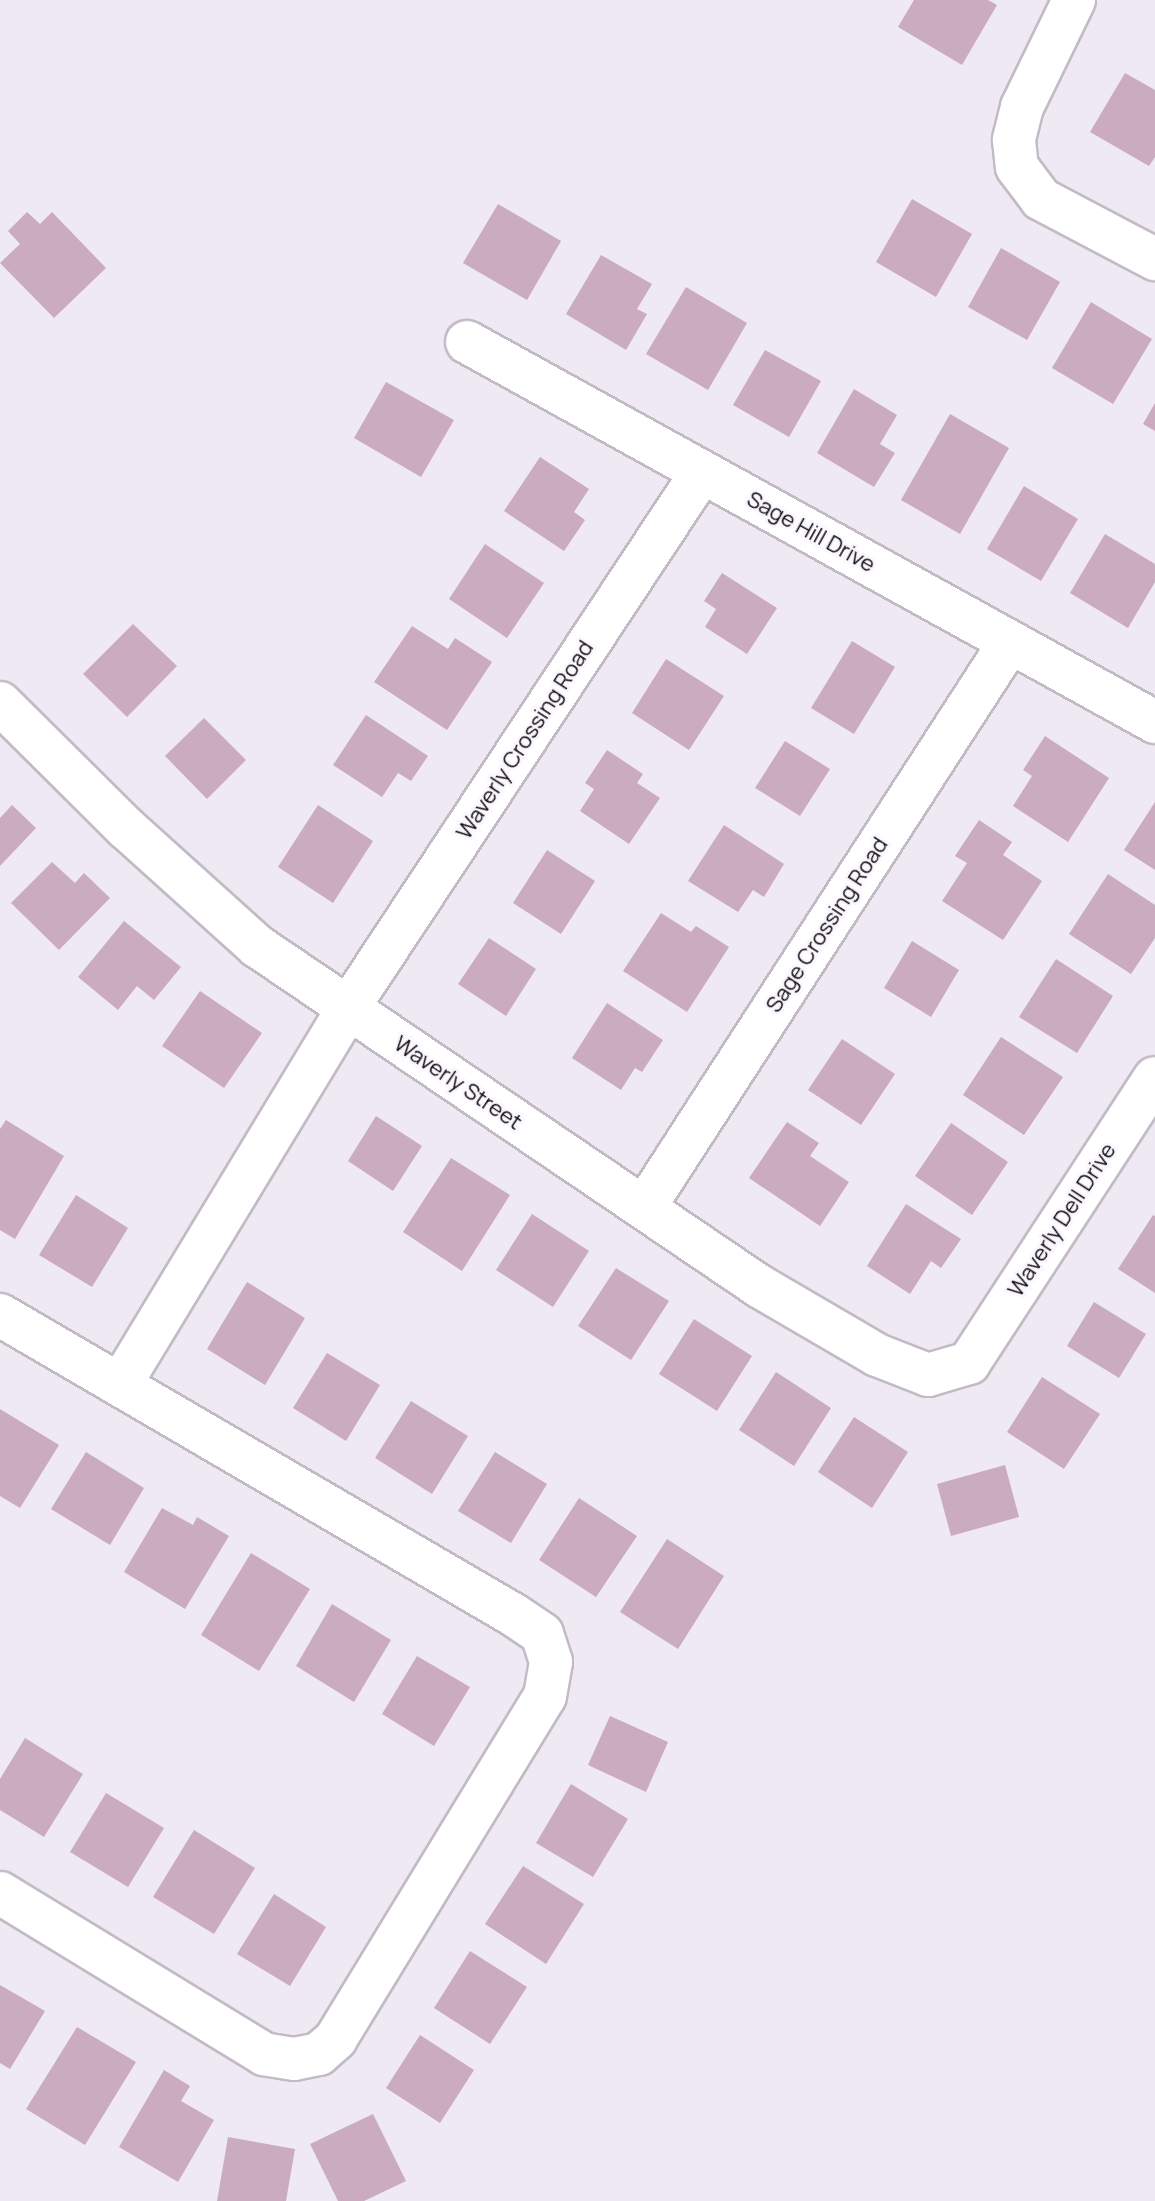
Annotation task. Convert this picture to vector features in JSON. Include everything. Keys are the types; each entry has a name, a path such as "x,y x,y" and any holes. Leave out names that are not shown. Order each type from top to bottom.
{"street":[{"path":"1074,0 1022,107 1014,140 1017,167 1041,199 1155,259"},
{"name":"Sage Hill Drive","path":"467,342 1155,722"},
{"name":"Waverly Crossing Road","path":"120,1385 348,1008 702,472"},
{"name":"Sage Crossing Road","path":"644,1208 1010,642"},
{"name":"Waverly Street","path":"0,703 126,828 257,946 348,1008 759,1286 877,1355 928,1375 969,1363"},
{"name":"Waverly Dell Drive","path":"969,1363 1155,1078"},
{"path":"0,1315 542,1634 551,1662 545,1696 336,2039 319,2054 294,2059 264,2054 0,1893"}],"building":[{"path":"914,0 988,0 997,5 962,65 898,27"},
{"path":"1125,73 1155,90 1155,157 1149,166 1090,132"},
{"path":"912,199 972,234 936,297 876,262"},
{"path":"498,204 561,241 527,300 463,263"},
{"path":"27,212 40,224 52,212 106,268 54,318 0,263 20,244 8,231"},
{"path":"1001,248 1060,282 1027,340 968,307"},
{"path":"601,255 652,284 637,309 647,314 626,350 566,314"},
{"path":"686,287 747,323 708,390 646,354"},
{"path":"1091,302 1152,339 1113,404 1052,368"},
{"path":"765,350 821,381 789,437 733,405"},
{"path":"386,382 454,420 421,477 354,438"},
{"path":"854,389 897,415 880,444 895,453 874,487 817,453"},
{"path":"1155,403 1155,431 1143,424"},
{"path":"950,414 1009,448 960,534 901,500"},
{"path":"540,457 589,489 574,512 585,520 564,551 504,511"},
{"path":"1024,486 1078,519 1041,581 987,549"},
{"path":"1105,534 1155,564 1155,582 1128,628 1070,593"},
{"path":"485,544 544,583 507,638 449,599"},
{"path":"722,573 777,608 747,654 705,627 716,609 704,601"},
{"path":"133,624 177,666 127,717 83,674"},
{"path":"412,626 448,649 455,638 492,662 447,730 374,682"},
{"path":"852,641 895,667 854,734 811,708"},
{"path":"666,659 724,696 689,750 632,713"},
{"path":"366,715 428,756 411,781 398,773 382,797 333,765"},
{"path":"204,718 246,760 207,799 165,756"},
{"path":"1045,736 1109,778 1068,842 1013,806 1032,776 1023,770"},
{"path":"785,741 830,769 800,816 755,788"},
{"path":"607,750 643,774 637,783 660,798 629,844 580,811 594,789 585,783"},
{"path":"1155,802 1155,870 1124,850"},
{"path":"12,805 36,828 0,866 0,818"},
{"path":"318,805 373,841 333,903 278,867"},
{"path":"979,820 1012,842 1003,855 1042,881 1003,940 942,901 967,863 955,856"},
{"path":"724,825 784,864 764,897 753,890 738,912 688,881"},
{"path":"547,850 595,881 561,934 513,903"},
{"path":"52,862 75,883 84,873 110,898 59,950 11,903"},
{"path":"1108,874 1155,905 1155,938 1131,974 1069,934"},
{"path":"661,913 691,932 696,926 729,947 687,1012 623,971"},
{"path":"124,921 181,967 154,1000 137,986 118,1010 78,977"},
{"path":"489,938 536,969 506,1016 458,984"},
{"path":"912,941 959,970 931,1017 884,988"},
{"path":"1056,959 1113,996 1077,1053 1019,1017"},
{"path":"200,991 262,1033 224,1088 162,1046"},
{"path":"607,1003 663,1040 642,1072 635,1068 621,1090 572,1058"},
{"path":"1001,1037 1063,1077 1024,1135 963,1095"},
{"path":"842,1039 895,1074 861,1125 808,1090"},
{"path":"376,1116 422,1146 393,1191 348,1161"},
{"path":"6,1120 64,1156 15,1239 0,1230 0,1129"},
{"path":"787,1122 819,1143 810,1156 849,1182 820,1226 749,1178"},
{"path":"951,1123 1008,1162 972,1215 915,1176"},
{"path":"451,1158 510,1195 462,1271 403,1232"},
{"path":"76,1195 128,1228 92,1287 39,1255"},
{"path":"906,1204 961,1239 941,1268 931,1261 910,1294 867,1266"},
{"path":"532,1214 589,1251 553,1307 496,1270"},
{"path":"1155,1216 1155,1293 1118,1269"},
{"path":"616,1268 669,1301 631,1360 578,1326"},
{"path":"247,1282 305,1318 265,1385 207,1349"},
{"path":"1094,1302 1146,1334 1119,1378 1067,1346"},
{"path":"694,1319 752,1356 717,1411 659,1374"},
{"path":"327,1353 380,1385 346,1441 293,1408"},
{"path":"776,1372 831,1408 794,1466 739,1430"},
{"path":"1042,1377 1100,1414 1064,1469 1007,1432"},
{"path":"411,1401 468,1436 432,1494 375,1458"},
{"path":"0,1409 59,1445 20,1508 0,1496"},
{"path":"854,1417 908,1452 872,1508 818,1472"},
{"path":"86,1452 144,1488 110,1545 51,1509"},
{"path":"495,1452 547,1484 511,1543 458,1511"},
{"path":"1005,1465 1019,1517 951,1536 937,1484"},
{"path":"579,1498 637,1536 596,1597 539,1560"},
{"path":"162,1508 193,1525 197,1517 229,1536 185,1609 124,1572"},
{"path":"667,1539 724,1576 678,1649 620,1612"},
{"path":"251,1553 310,1589 259,1671 201,1635"},
{"path":"332,1604 391,1640 354,1702 296,1666"},
{"path":"417,1656 470,1687 434,1746 382,1714"},
{"path":"610,1716 668,1742 646,1792 588,1765"},
{"path":"25,1738 83,1774 44,1837 0,1810 0,1779"},
{"path":"571,1784 628,1819 593,1877 536,1843"},
{"path":"106,1793 164,1828 128,1887 70,1852"},
{"path":"194,1830 255,1868 214,1934 153,1897"},
{"path":"523,1866 584,1904 546,1964 485,1924"},
{"path":"274,1894 326,1927 290,1986 237,1954"},
{"path":"470,1951 527,1987 490,2044 434,2008"},
{"path":"0,1985 45,2011 10,2069 0,2063"},
{"path":"77,2027 136,2062 85,2145 26,2109"},
{"path":"420,2035 474,2070 440,2123 386,2088"},
{"path":"164,2070 190,2086 181,2101 214,2120 178,2182 119,2147"},
{"path":"373,2114 406,2181 364,2201 338,2201 310,2144"},
{"path":"228,2137 295,2149 286,2201 217,2201"}]}
